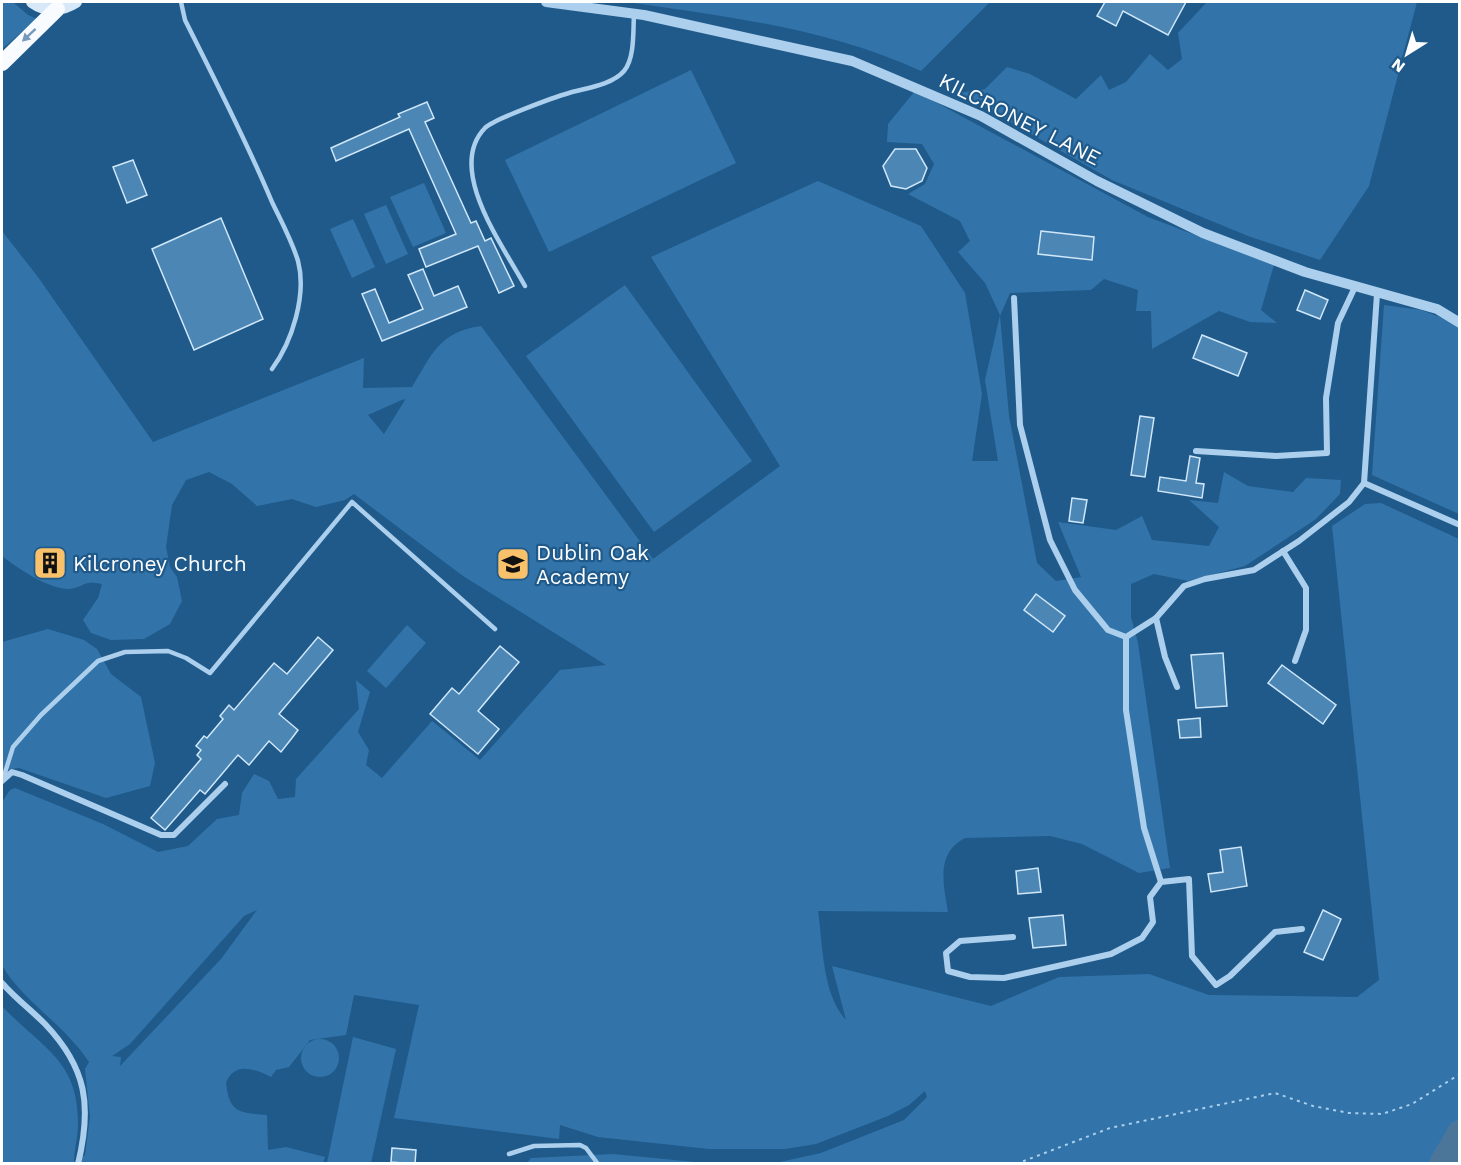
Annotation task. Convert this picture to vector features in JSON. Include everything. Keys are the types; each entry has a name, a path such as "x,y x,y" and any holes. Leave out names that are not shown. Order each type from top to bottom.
{"highway":[{"path":"2,63 57,9"}],"main road":[{"path":"32,2 46,8 57,9 76,2"}],"street":[{"name":"KILCRONEY LANE","path":"546,2 634,14 852,61 981,116 1097,181 1203,233 1305,272 1437,309 1460,323"},
{"path":"1196,451 1276,456 1328,453 1326,398 1336,334 1338,323 1355,287"},
{"path":"1126,637 1156,618 1184,586 1205,579 1254,570 1349,502 1364,483 1377,294"},
{"path":"1014,298 1020,425 1050,540 1075,590 1108,630 1126,637"},
{"path":"1364,483 1460,525"},
{"path":"1283,551 1306,588 1306,630 1295,661"},
{"path":"1156,618 1164,657 1177,687"},
{"path":"1126,637 1126,710 1144,828 1161,882"},
{"path":"2,780 12,772 22,775 160,835 174,835 225,784"},
{"path":"1014,937 960,941 946,953 948,971 970,977 1004,978 1111,954 1142,938 1153,922 1150,897 1161,882 1189,879 1192,956 1216,985 1230,976 1275,932 1302,928"},
{"path":"2,983 45,1025 75,1063 83,1086 87,1116 78,1164"}],"lane":[{"path":"180,2 185,20 259,170 298,261 300,292 293,326 279,360 272,369"},
{"path":"525,286 480,203 470,165 474,147 486,128 550,99 615,79 625,70 630,57 634,14"},
{"path":"2,780 13,747 41,715 98,662 125,652 168,651 186,658 210,673 352,502 495,629"},
{"path":"509,1154 534,1146 579,1145 586,1148 597,1164"}],"path":[{"path":"1016,1164 1110,1128 1275,1093 1313,1106 1349,1113 1382,1114 1412,1104 1460,1074"}],"shaded area":[{"path":"2,2 13,2 28,15 37,19 2,49"},
{"path":"627,2 990,2 921,71 886,56 814,34 740,19"},
{"path":"1207,2 1417,2 1369,186 1320,260 1248,236 1112,180 959,93 985,89 1007,67 1030,74 1076,99 1101,75 1109,90 1126,82 1150,54 1168,70 1182,59 1178,33"},
{"path":"691,70 736,163 549,252 505,160"},
{"path":"915,91 1148,217 1274,265 1261,310 1277,323 1250,322 1219,311 1152,349 1151,311 1136,311 1138,290 1104,279 1091,290 1010,293 1000,316 1009,416 1037,563 1056,581 1081,577 1058,522 1116,530 1142,516 1152,540 1209,546 1219,527 1189,500 1218,503 1224,472 1248,486 1293,492 1306,478 1341,480 1340,494 1316,519 1245,566 1188,581 1154,574 1131,584 1131,617 1138,643 1170,868 1139,873 1082,844 1050,836 965,838 949,852 946,860 944,890 948,912 818,911 825,969 832,997 838,1009 846,1020 832,966 991,1006 1059,977 1149,974 1209,995 1357,997 1379,980 1332,526 1365,504 1381,503 1459,539 1459,1163 742,1163 780,1162 821,1153 904,1120 927,1097 925,1091 909,1105 888,1116 816,1144 785,1149 709,1149 598,1137 560,1125 559,1139 394,1118 419,1005 354,995 346,1035 310,1040 289,1067 276,1070 271,1077 258,1071 240,1069 230,1076 226,1083 230,1100 237,1110 267,1115 268,1150 286,1147 325,1157 323,1163 2,1163 2,1006 55,1056 65,1069 72,1084 77,1103 78,1125 74,1162 85,1155 90,1117 85,1069 89,1062 69,1037 22,992 3,967 2,802 10,790 15,788 103,824 158,852 188,846 217,819 239,815 242,793 254,774 269,781 278,799 295,797 296,779 359,709 356,680 370,692 358,732 369,750 366,765 382,778 432,721 480,760 560,670 606,665 463,576 354,494 345,500 316,507 292,499 257,506 232,484 209,472 186,480 172,505 166,547 170,567 177,577 182,601 170,624 144,639 111,640 91,633 83,620 98,598 102,584 87,583 70,589 53,586 25,572 2,556 2,231 38,277 153,442 364,358 363,388 412,387 438,346 455,333 481,326 653,559 780,466 651,257 818,181 921,226 965,293 982,394 972,461 998,461 985,380 1000,315 985,283 958,252 970,241 960,221 908,194 925,184 934,164 922,144 887,142 888,124","holes":["405,400 384,434 368,415","257,910 221,959 120,1066 121,1057 112,1056 130,1044 244,916"]},
{"path":"424,183 446,233 413,247 390,197"},
{"path":"386,205 408,254 386,264 364,214"},
{"path":"353,219 375,267 352,278 330,229"},
{"path":"625,285 752,461 654,532 526,356"},
{"path":"1384,305 1421,310 1459,324 1459,514 1372,475"},
{"path":"407,625 426,643 386,688 367,671"},
{"path":"48,629 84,640 97,649 111,674 141,697 155,763 150,786 106,798 19,768 2,770 2,642"},
{"path":"353,1037 396,1049 371,1163 327,1163"},
{"path":"320,1039 334,1044 339,1058 334,1072 320,1077 306,1072 301,1058 306,1044"},
{"path":"613,1154 705,1163 526,1164 531,1158"}],"building":[{"path":"1105,2 1186,2 1168,35 1123,11 1116,26 1097,16"},
{"path":"427,102 434,118 425,122 471,223 476,221 485,241 491,238 514,286 499,293 478,246 426,267 419,249 456,234 409,129 336,161 331,148 400,117 398,114"},
{"path":"895,149 916,149 927,168 922,181 906,189 891,186 883,166"},
{"path":"133,160 147,195 127,203 113,167"},
{"path":"221,218 263,319 194,350 152,249"},
{"path":"1041,231 1094,237 1092,260 1038,254"},
{"path":"423,269 434,296 458,286 467,307 382,341 362,294 375,289 389,323 423,309 408,275"},
{"path":"1305,290 1328,300 1320,319 1297,310"},
{"path":"1202,335 1247,353 1238,376 1193,358"},
{"path":"1140,416 1154,418 1145,477 1131,475"},
{"path":"1190,456 1200,458 1196,483 1204,484 1202,498 1158,491 1160,477 1186,481"},
{"path":"1072,498 1087,500 1083,523 1069,521"},
{"name":"Kilcroney Church","path":"45,552 61,558 56,573 40,567"},
{"path":"1036,594 1065,616 1053,632 1024,610"},
{"path":"318,637 333,650 279,714 298,730 281,752 269,741 249,765 238,755 205,794 200,790 165,830 151,818 201,759 197,755 201,750 196,746 204,736 207,738 223,719 220,716 229,705 234,710 274,663 287,674"},
{"path":"500,646 519,662 478,711 499,729 478,754 430,714 452,688 459,694"},
{"path":"1223,653 1227,706 1196,708 1191,655"},
{"path":"1282,665 1336,705 1323,724 1268,683"},
{"path":"1200,718 1201,737 1180,738 1178,720"},
{"path":"1241,847 1247,886 1211,892 1208,874 1223,872 1220,850"},
{"path":"1038,868 1041,892 1018,894 1016,871"},
{"path":"1323,910 1341,919 1323,960 1304,952"},
{"path":"1063,915 1066,945 1033,948 1029,918"},
{"path":"392,1148 416,1150 415,1164 391,1162"}],"waterway":[{"path":"1442,1164 1460,1133"}],"place":[{"name":"Kilcroney Church","path":"50,563"},
{"name":"Dublin Oak Academy","path":"513,564"}]}
